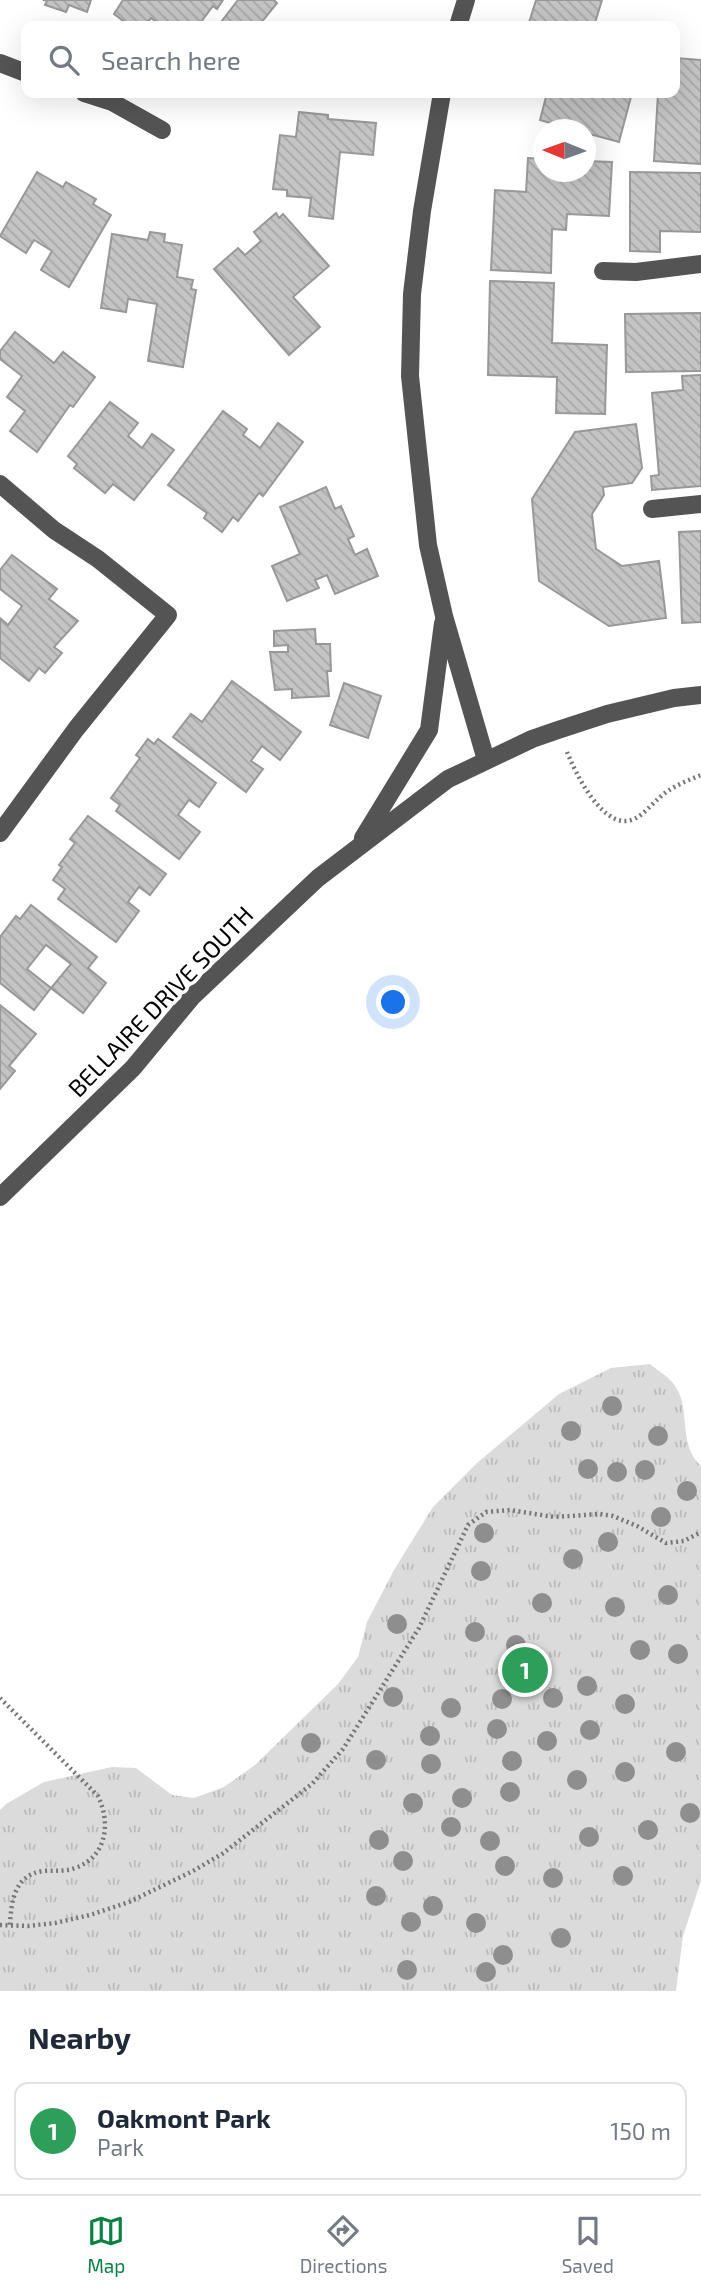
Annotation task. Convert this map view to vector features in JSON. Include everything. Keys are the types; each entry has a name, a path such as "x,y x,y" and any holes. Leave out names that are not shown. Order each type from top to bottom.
{"street":[{"path":"460,21 466,0"},
{"path":"0,64 21,71"},
{"path":"98,98 162,130"},
{"path":"441,98 422,211 412,294 410,376 428,545 444,616 486,760"},
{"path":"603,271 636,272 701,264"},
{"path":"0,484 54,530 98,559 168,615 76,729 0,833"},
{"path":"652,509 701,504"},
{"path":"356,849 429,730 444,616"},
{"name":"BELLAIRE DRIVE SOUTH","path":"0,1197 133,1068 192,997 318,878 448,779 532,739 558,730 607,714 674,698 701,695"}],"path":[{"path":"558,730 575,772 589,796 619,820 633,820 674,787 701,775"},
{"path":"0,1925 55,1923 129,1902 222,1854 312,1784 343,1749 419,1628 468,1525 486,1512 510,1510 554,1517 592,1514 613,1516 666,1543 684,1541 701,1532"},
{"path":"0,1698 87,1784 105,1809 106,1833 102,1844 90,1859 76,1868 41,1871 26,1879 19,1885 11,1901 10,1926"}],"green space":[{"path":"650,1364 670,1379 678,1391 689,1446 693,1457 701,1466 701,1881 683,1936 676,1991 0,1991 0,1810 6,1804 44,1782 112,1767 136,1768 172,1795 194,1798 224,1787 255,1765 338,1684 358,1657 367,1622 394,1570 433,1507 477,1463 559,1394 611,1368"}],"building":[{"path":"43,0 91,0 87,12 69,5 66,12 45,5 47,1"},
{"path":"123,0 223,0 217,9 213,6 202,21 155,21 151,18 148,21 123,21 114,14"},
{"path":"238,0 274,0 277,3 263,21 222,21"},
{"path":"536,0 602,0 596,21 530,21"},
{"path":"680,58 701,60 701,164 654,161 658,98 680,98"},
{"path":"546,98 631,98 619,142 596,136 596,119 540,119"},
{"path":"299,112 328,115 328,119 376,123 373,155 340,152 333,219 309,216 311,198 287,196 287,190 273,189 280,135 296,137"},
{"path":"528,158 533,158 533,182 596,182 596,161 612,162 609,216 567,214 566,230 552,229 551,273 491,270 495,190 526,192"},
{"path":"37,172 63,187 66,182 96,199 93,204 111,215 69,287 41,270 52,251 34,240 26,253 0,236"},
{"path":"630,172 701,173 701,232 660,231 660,252 630,251"},
{"path":"276,213 279,218 283,214 329,266 293,297 320,327 289,355 214,269 238,248 245,255 261,241 254,232"},
{"path":"150,232 165,234 164,242 182,245 177,277 193,280 191,289 196,290 183,367 148,361 157,304 128,299 126,312 101,308 112,234 148,240"},
{"path":"490,281 554,283 552,343 607,345 605,414 556,413 557,377 488,375"},
{"path":"701,313 701,371 626,372 625,314"},
{"path":"15,332 54,363 63,352 95,377 73,407 70,405 37,452 10,431 25,411 7,397 22,376 0,359 0,351"},
{"path":"701,375 701,486 652,490 651,476 659,475 652,393 683,390 682,376"},
{"path":"110,402 138,423 128,436 142,448 152,434 174,450 134,500 113,484 105,493 74,468 77,464 68,456"},
{"path":"223,411 247,429 243,435 260,448 278,423 303,442 263,496 259,493 238,521 233,517 222,532 204,518 207,513 168,485"},
{"path":"636,424 642,468 632,483 603,487 604,495 592,514 596,549 622,566 659,561 666,618 609,626 539,581 532,499 575,432"},
{"path":"326,487 335,509 341,506 354,536 348,539 355,555 367,549 378,576 335,594 327,575 315,580 319,588 287,601 272,566 300,554 280,507"},
{"path":"701,531 701,622 682,623 679,532"},
{"path":"12,555 57,589 49,599 78,621 54,647 62,653 45,673 39,668 29,681 0,658 0,618 8,625 22,606 0,589 0,570"},
{"path":"315,629 316,644 330,644 331,671 327,671 329,696 292,698 292,689 275,690 270,652 288,652 288,645 274,646 274,631"},
{"path":"232,681 301,732 280,760 262,746 251,761 263,769 246,792 173,737 191,714 202,722"},
{"path":"344,683 381,696 368,738 330,725"},
{"path":"148,739 154,744 158,739 216,783 199,807 189,800 178,815 200,832 179,859 116,811 120,805 111,798 140,758 136,755"},
{"path":"88,816 166,874 150,895 139,887 128,902 139,911 116,942 58,899 65,889 53,880 62,867 59,865 75,843 70,839"},
{"path":"31,905 97,957 88,968 106,983 83,1013 51,988 34,1010 0,983 0,937 16,916 20,919","holes":["46,945 71,964 51,988 27,969"]},
{"path":"0,1005 36,1034 9,1066 15,1071 0,1089"}],"place":[{"name":"Oakmont Park","path":"525,1670"}]}
